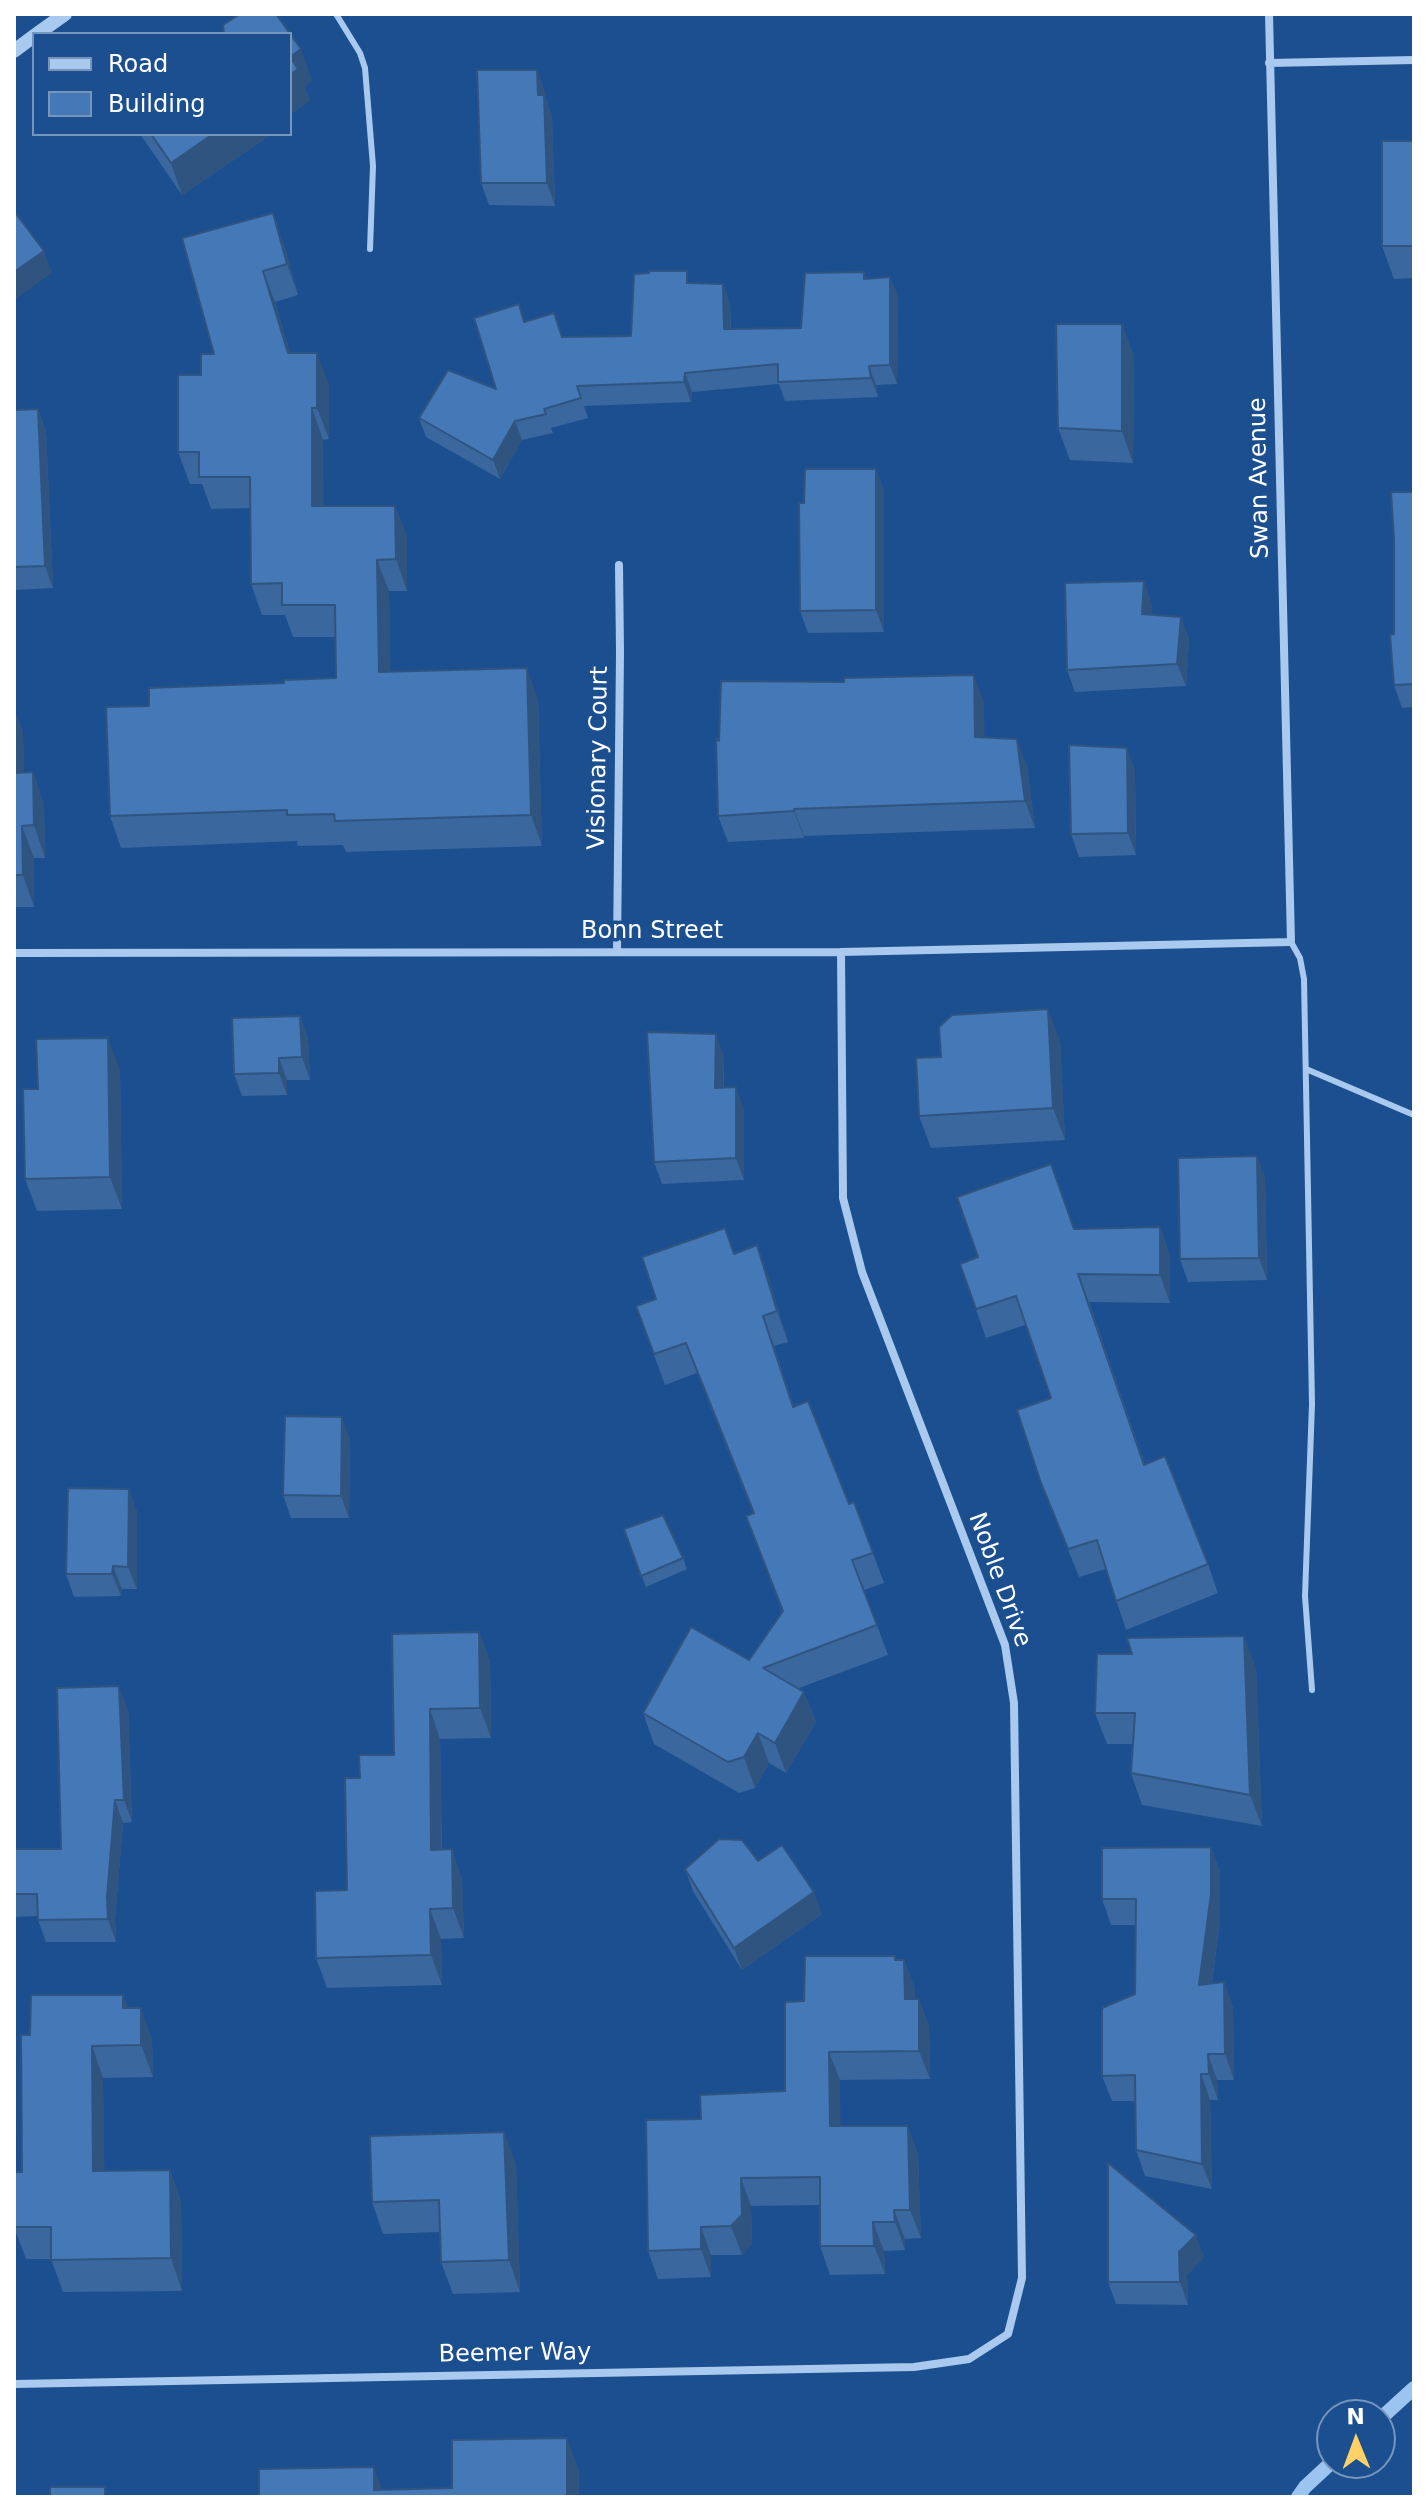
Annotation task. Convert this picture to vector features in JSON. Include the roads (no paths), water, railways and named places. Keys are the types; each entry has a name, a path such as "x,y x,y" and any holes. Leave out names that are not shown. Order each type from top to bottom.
{"street":[{"path":"40,32 65,14"},
{"name":"Swan Avenue","path":"1269,14 1291,942"},
{"path":"14,51 32,38"},
{"path":"1269,63 1414,60"},
{"name":"Visionary Court","path":"617,952 619,565"},
{"name":"Bonn Street","path":"14,953 841,952 1291,942"},
{"name":"Noble Drive","path":"841,952 843,1198 862,1272 1005,1645 1014,1703 1022,2278 1008,2334"},
{"name":"Beemer Way","path":"14,2384 914,2367 969,2359 1008,2334"}],"lane":[{"path":"336,14 360,53 365,68 373,166 370,249"},
{"path":"1291,942 1300,958 1304,979 1312,1404 1305,1596 1312,1690"},
{"path":"1306,1069 1414,1115"}],"waterway":[{"path":"1396,2404 1414,2388"},
{"path":"1298,2497 1316,2477"}]}
